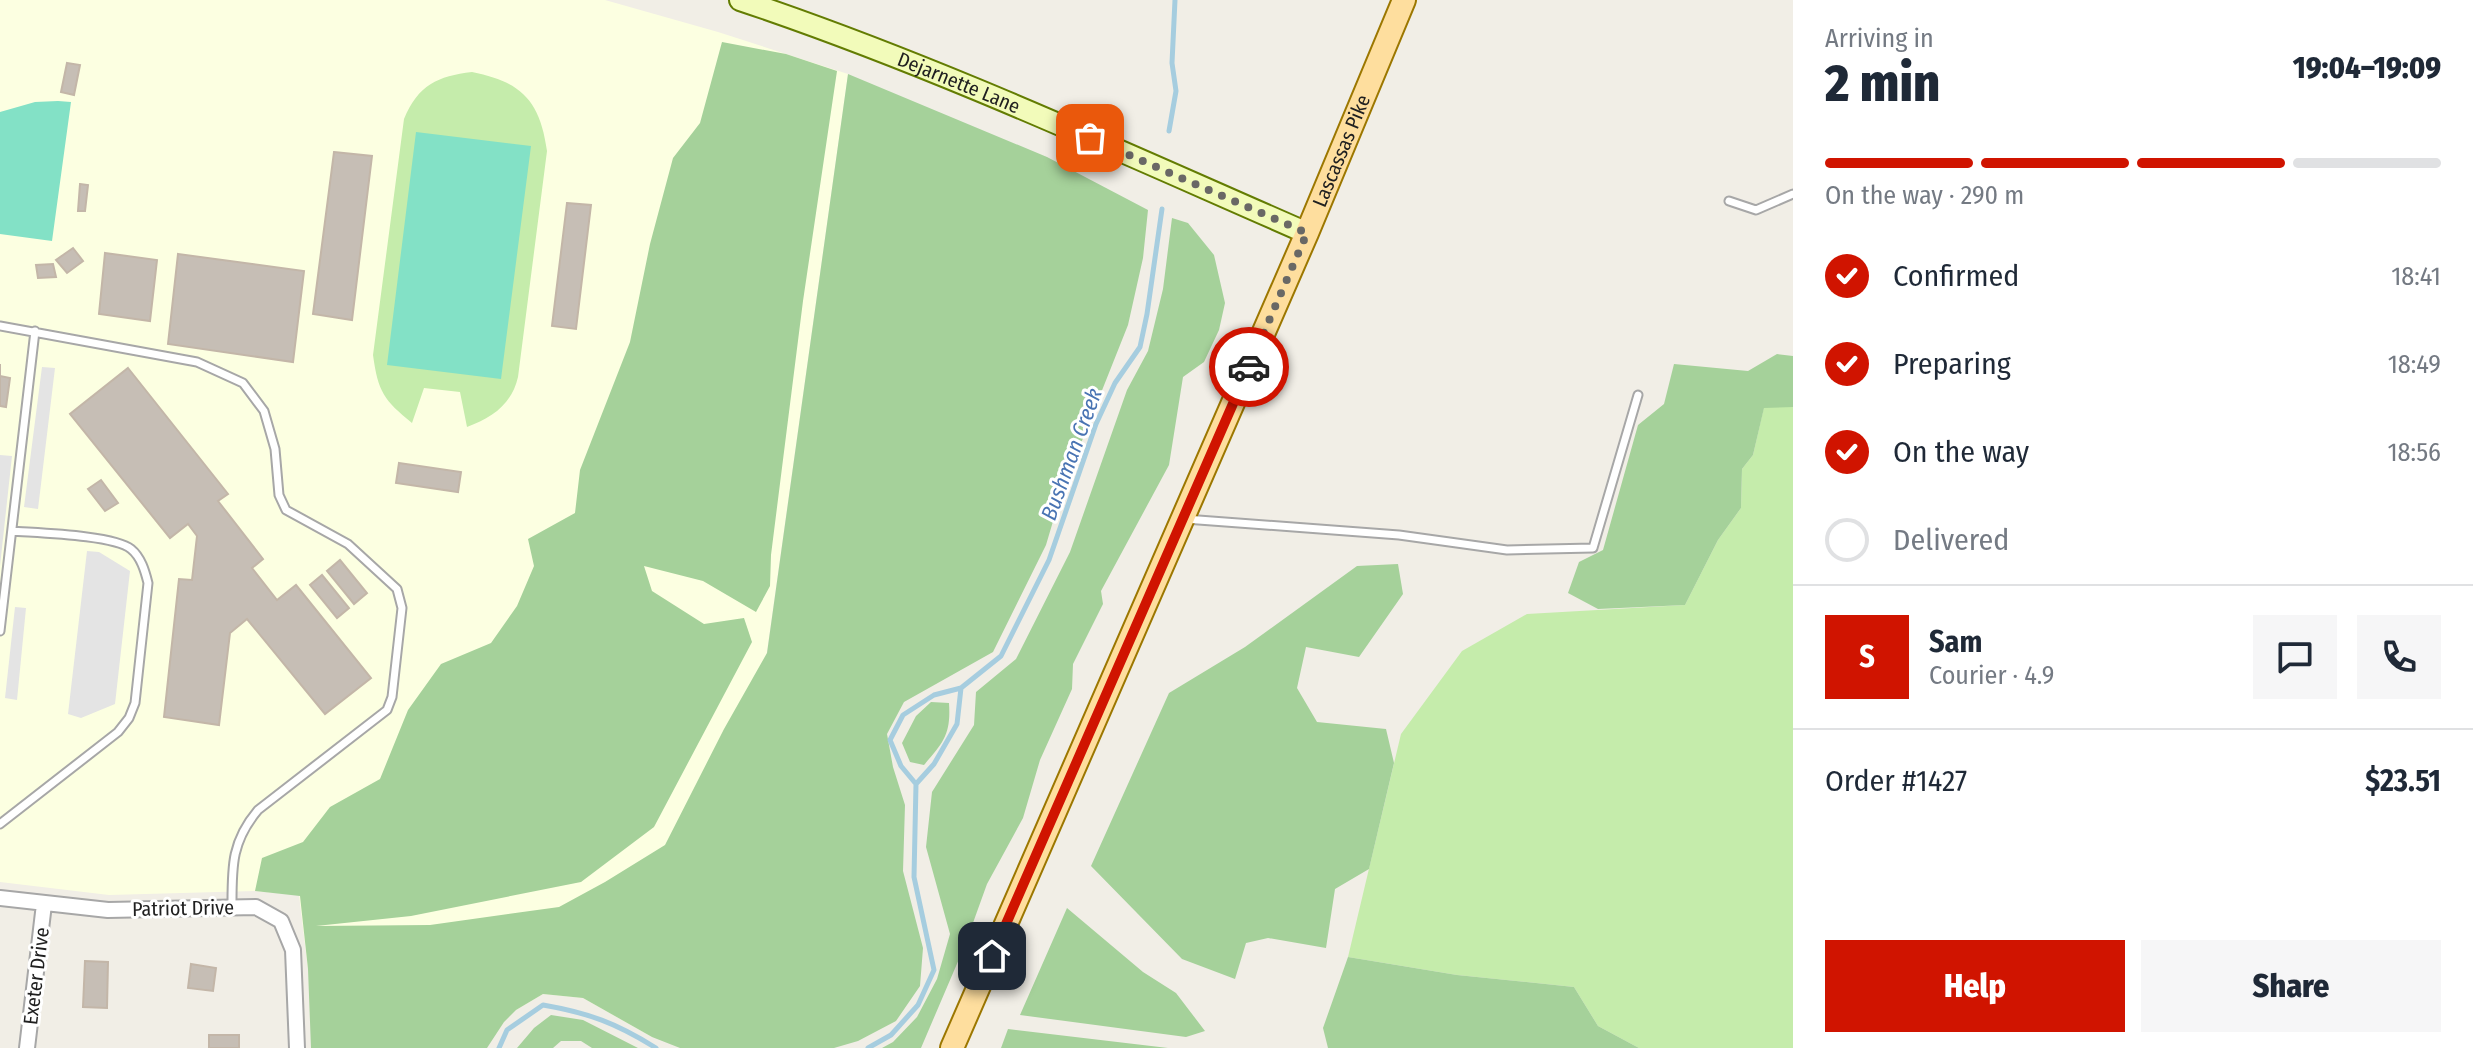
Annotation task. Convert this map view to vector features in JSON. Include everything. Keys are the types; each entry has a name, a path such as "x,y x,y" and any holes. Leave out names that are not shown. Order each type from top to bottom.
{"main road":[{"name":"Dejarnette Lane","path":"740,0 840,33 954,79 1307,233"},
{"name":"Lascassas Pike","path":"952,1048 1307,233 1404,0"}],"street":[{"name":"Patriot Drive","path":"0,898 108,910 256,907 281,921 293,950 297,1048"},
{"name":"Exeter Drive","path":"27,1048 44,904"}],"lane":[{"path":"1729,201 1756,210 1793,194"},
{"path":"0,326 197,362 243,383 264,411 275,449 279,495 286,510 348,544 397,589 402,608 392,697 387,710 258,810 244,827 232,858 232,907"},
{"path":"0,631 35,331"},
{"path":"1183,519 1399,535 1507,550 1593,548 1638,395"},
{"path":"0,824 118,732 129,718 135,703 148,583 144,569 129,547 111,541 12,531"}],"shaded area":[{"path":"0,0 605,0 848,74 763,680 652,1037 583,998 543,994 516,1010 308,969 299,895 255,891 109,895 0,882"},
{"path":"42,367 55,368 38,509 24,507"},
{"path":"0,455 12,456 0,566"},
{"path":"87,551 99,552 130,571 115,704 81,718 68,714"},
{"path":"15,607 26,608 17,700 5,698"}],"green space":[{"path":"722,42 786,54 837,71 803,301 771,555 770,586 756,612 703,581 644,566 652,591 704,624 744,618 752,642 654,827 581,882 411,916 316,926 430,925 559,907 665,845 767,653 848,74 1047,157 1148,210 1143,258 1128,325 1062,491 1046,545 993,652 904,702 887,734 905,805 903,871 923,948 920,986 896,1021 858,1041 834,1048 680,1048 652,1037 583,998 543,994 516,1010 487,1048 311,1048 308,969 300,896 255,891 262,858 303,842 330,807 380,779 408,710 441,664 491,643 517,606 534,566 528,539 575,513 580,470 630,342 650,244 673,158 700,123"},
{"path":"472,72 504,82 526,96 539,119 547,151 518,377 511,395 500,409 467,427 460,392 424,388 412,423 384,394 373,355 404,119 416,98 430,84 449,76"},
{"path":"35,102 71,102 52,241 0,234 0,112"},
{"path":"416,132 531,146 501,379 387,365"},
{"path":"1172,218 1188,223 1214,255 1225,303 1219,330 1204,362 1183,377 1169,465 1101,591 1103,604 1073,664 1072,689 1040,760 1023,818 987,884 921,1048 882,1048 893,1042 917,1017 937,979 950,934 926,847 932,792 974,725 976,692 1016,659 1070,552 1127,390 1148,351 1163,289"},
{"path":"1777,354 1793,356 1793,407 1764,408 1753,455 1742,469 1741,508 1718,540 1685,605 1598,609 1568,593 1579,562 1603,550 1638,425 1664,404 1674,364 1748,371"},
{"path":"1764,407 1793,407 1793,1048 1639,1048 1598,1026 1574,987 1457,975 1348,957 1401,734 1462,651 1527,614 1685,605 1718,540 1741,508 1742,469 1753,455"},
{"path":"1398,564 1403,594 1359,657 1306,647 1297,688 1317,722 1386,729 1394,763 1369,869 1335,889 1326,948 1268,938 1246,943 1235,979 1182,959 1091,866 1169,693 1245,647 1357,566"},
{"path":"931,702 949,703 947,730 924,765 910,762 902,743 916,716"},
{"path":"1067,908 1143,972 1176,993 1205,1031 1186,1037 1020,1015"},
{"path":"1348,957 1457,975 1574,987 1598,1026 1639,1048 1328,1048 1323,1028"},
{"path":"551,1015 583,1020 638,1048 592,1048 581,1041 561,1041 553,1048 517,1048 534,1028"},
{"path":"1008,1029 1168,1048 1001,1048"}],"building":[{"path":"67,63 80,65 74,95 61,92"},
{"path":"334,152 372,156 352,320 313,314"},
{"path":"80,184 88,185 85,211 78,211"},
{"path":"567,203 591,205 576,329 552,326"},
{"path":"73,248 83,261 67,273 56,260"},
{"path":"105,253 157,260 150,321 99,314"},
{"path":"178,254 304,271 293,362 168,344"},
{"path":"53,264 56,277 38,278 36,265"},
{"path":"128,368 228,494 218,501 263,559 252,568 277,600 296,585 371,678 325,714 247,619 230,633 219,725 164,717 179,579 192,580 197,536 188,524 170,538 70,414"},
{"path":"0,376 10,378 6,407 0,406"},
{"path":"399,463 461,472 458,492 396,483"},
{"path":"101,480 118,503 105,511 88,489"},
{"path":"340,560 367,593 354,604 327,571"},
{"path":"322,575 349,608 337,618 310,585"},
{"path":"85,961 108,962 107,1008 83,1007"},
{"path":"191,964 216,968 213,991 188,988"},
{"path":"209,1035 239,1035 239,1048 209,1048"}],"waterway":[{"name":"Bushman Creek","path":"1169,131 1176,91 1172,63 1175,0"},
{"name":"Bushman Creek","path":"868,1048 891,1035 918,1005 934,970 914,877 916,784 934,764 957,724 961,688 1001,656 1049,560 1096,424 1115,383 1140,347 1162,209"},
{"name":"Bushman Creek","path":"916,784 901,766 890,740 903,715 934,695 961,688"},
{"name":"Bushman Creek","path":"499,1048 507,1030 543,1005 602,1020 656,1048"}],"way so far":[{"path":"1090,138 1307,233 1249,367"}],"route":[{"path":"992,956 1249,367"}]}
